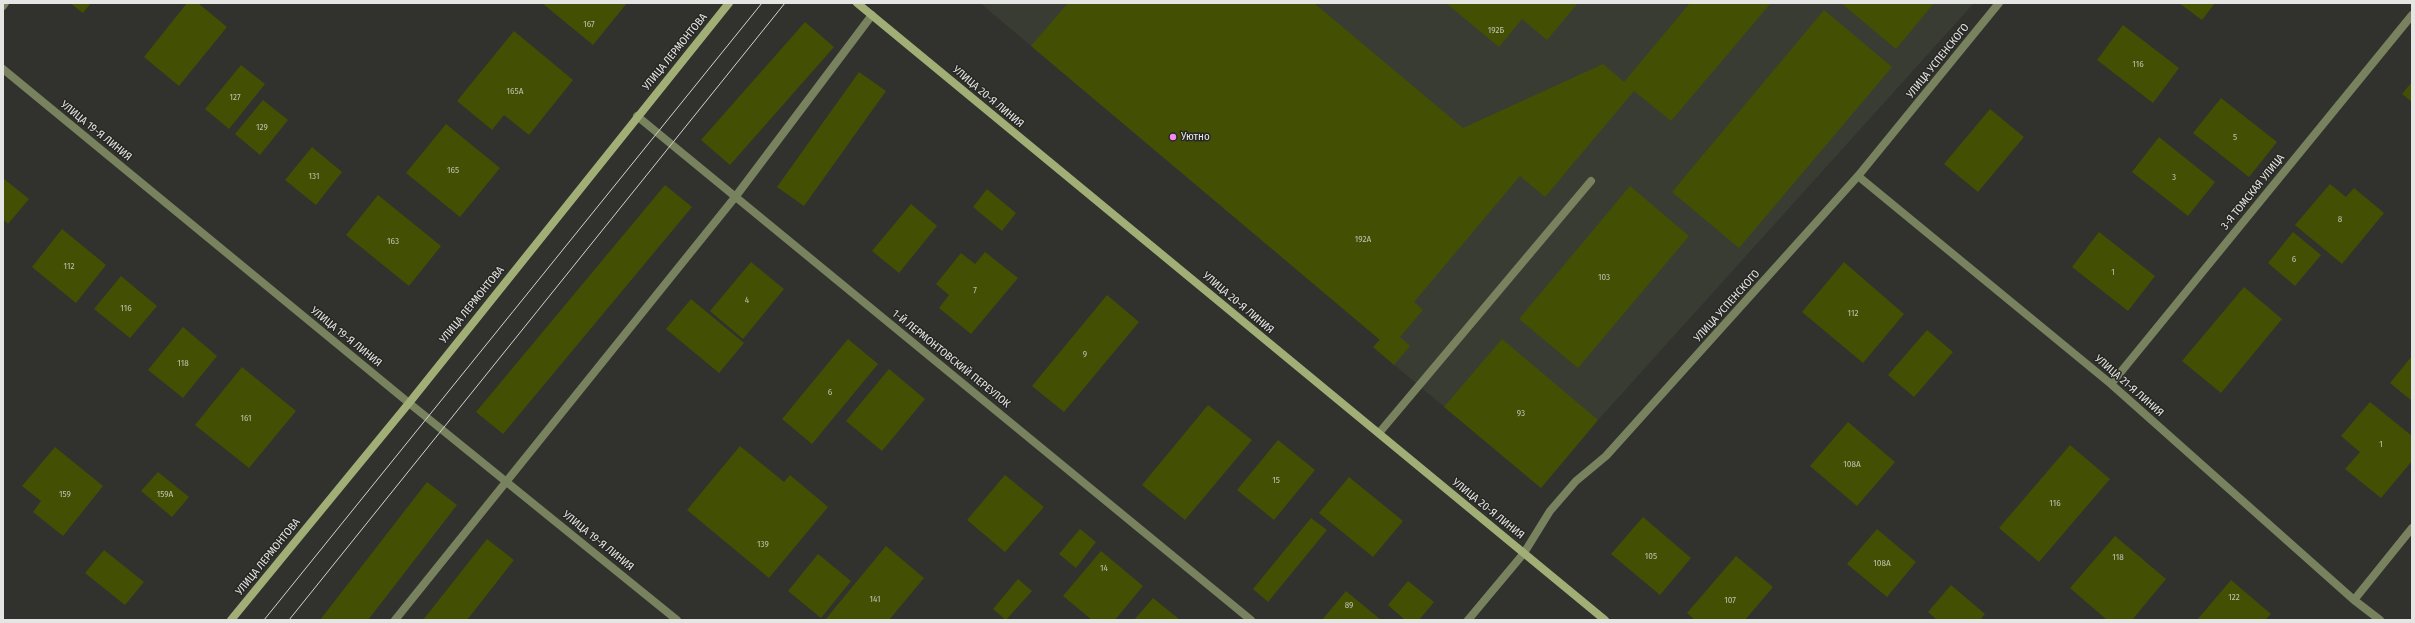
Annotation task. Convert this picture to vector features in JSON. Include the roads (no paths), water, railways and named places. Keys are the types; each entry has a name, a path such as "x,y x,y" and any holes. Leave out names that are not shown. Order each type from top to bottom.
{"main road":[{"name":"УЛИЦА ЛЕРМОНТОВА","path":"231,620 408,403 729,3"},
{"name":"УЛИЦА 20-Я ЛИНИЯ","path":"857,3 1605,620"}],"street":[{"name":"УЛИЦА УСПЕНСКОГО","path":"1468,620 1524,553 1550,511 1576,481 1606,456 1858,176 1999,3"},
{"path":"396,620 506,480 736,196 872,15"},
{"name":"3-Я ТОМСКАЯ УЛИЦА","path":"2111,384 2412,15"},
{"name":"УЛИЦА 19-Я ЛИНИЯ","path":"3,69 408,403 506,480 677,620"},
{"name":"1-Й ЛЕРМОНТОВСКИЙ ПЕРЕУЛОК","path":"637,116 1251,620"},
{"name":"УЛИЦА 21-Я ЛИНИЯ","path":"1858,176 2111,384 2354,600 2380,620"},
{"path":"1379,433 1591,181"},
{"path":"2354,600 2412,528"}],"tram line":[{"path":"264,620 762,3"},
{"path":"289,620 785,3"}],"place":[{"name":"Уютно","path":"1173,137"}]}
